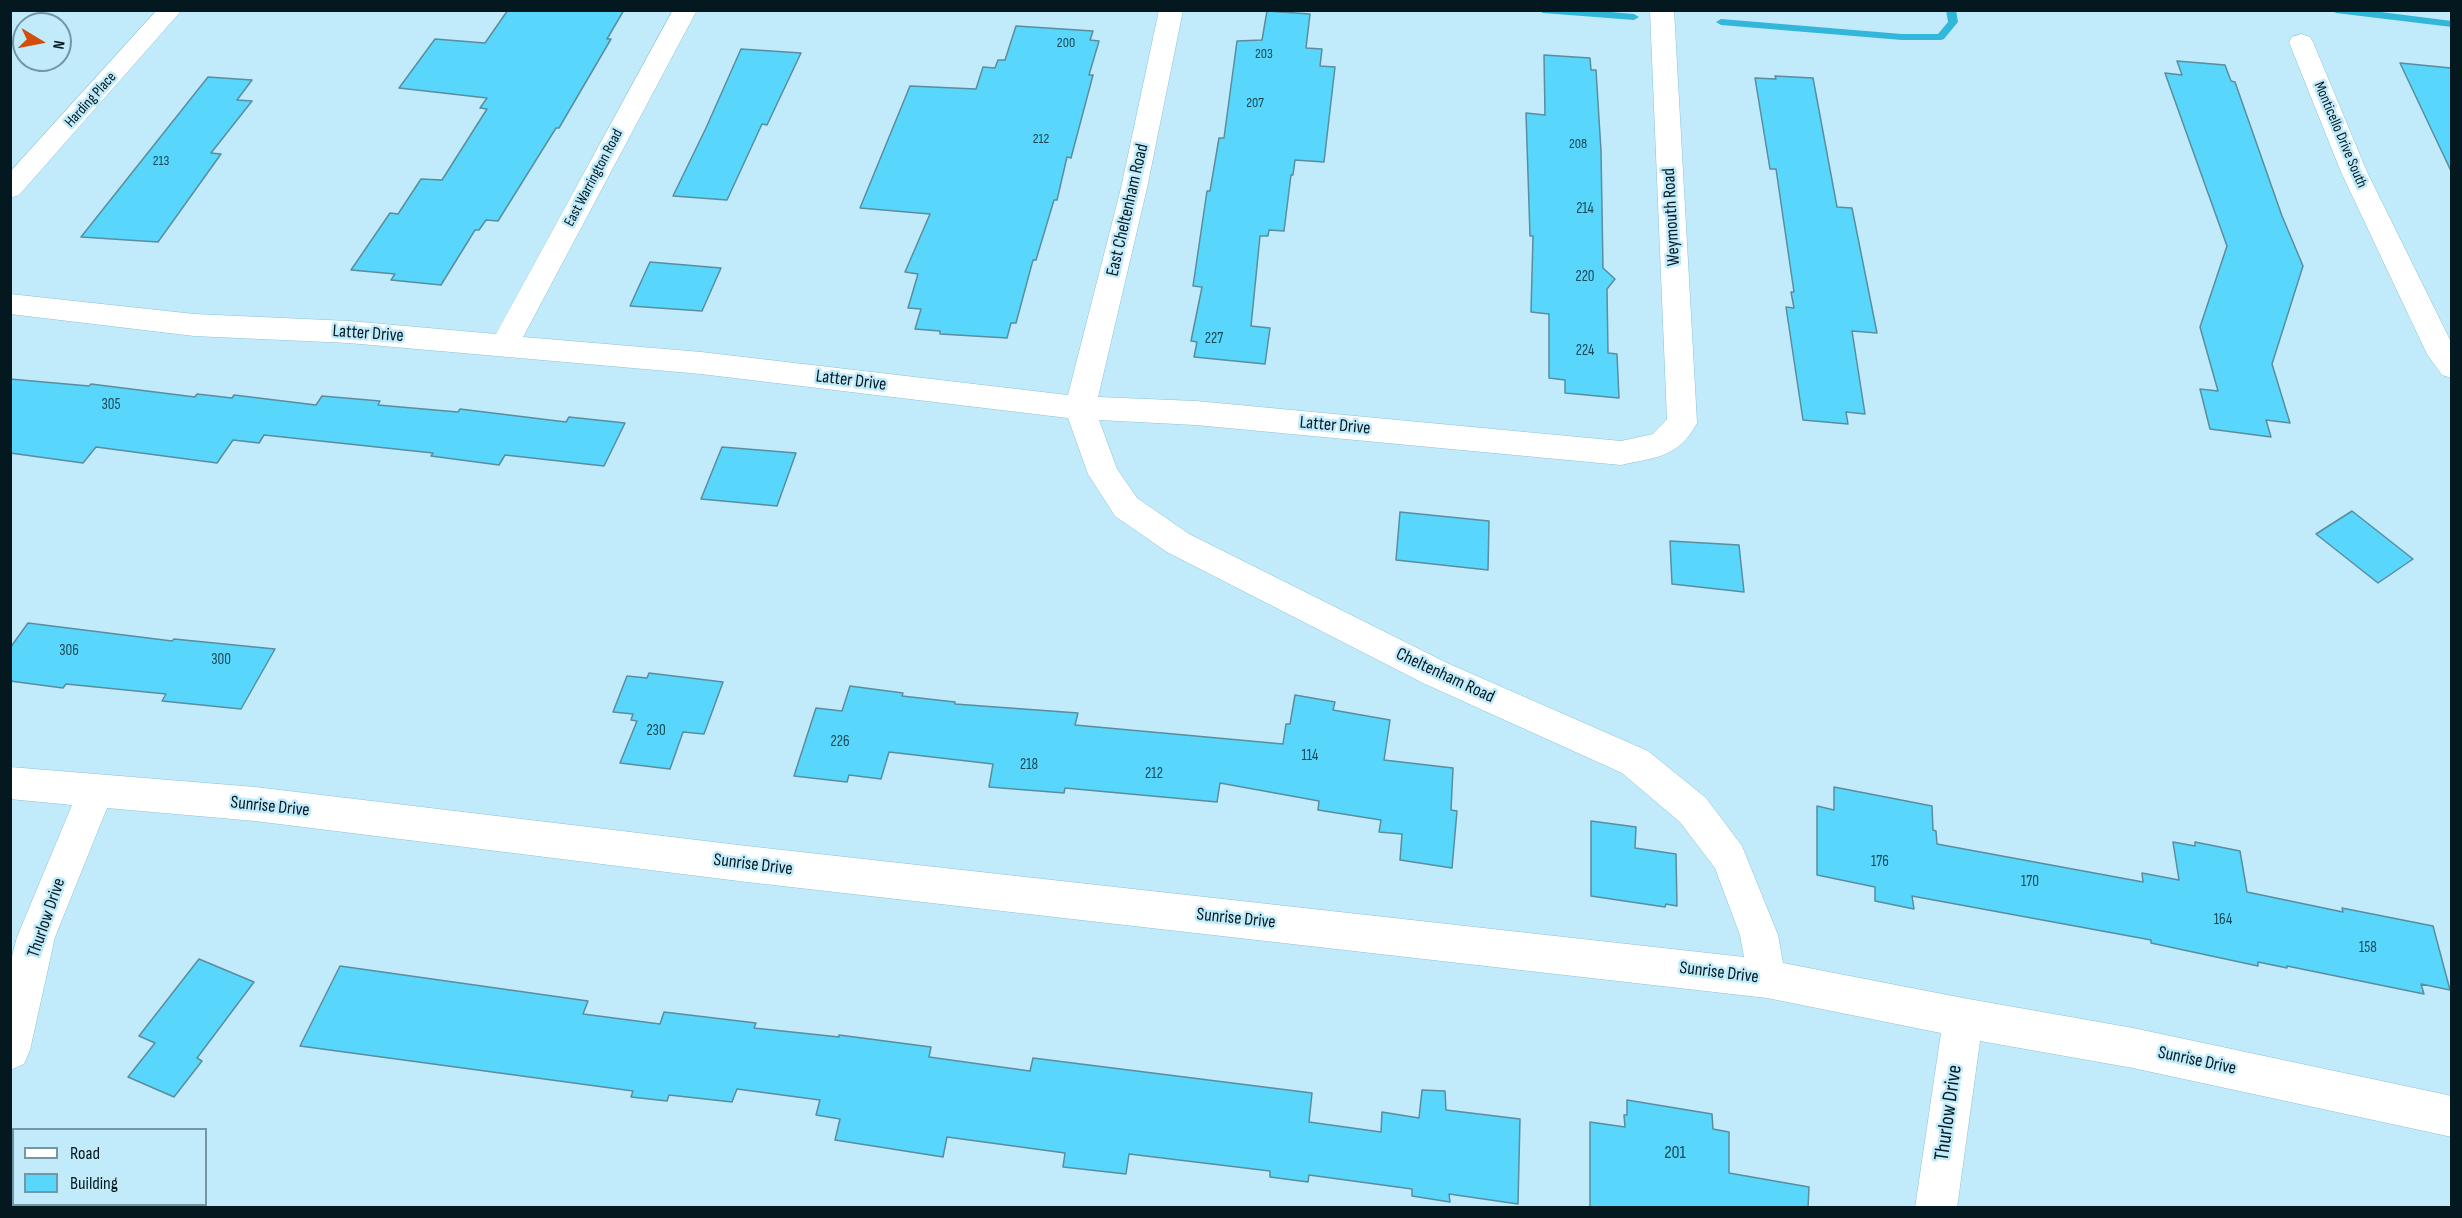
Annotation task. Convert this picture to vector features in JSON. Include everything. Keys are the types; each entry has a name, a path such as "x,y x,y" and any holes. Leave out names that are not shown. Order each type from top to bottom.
{"street":[{"name":"Harding Place","path":"10,189 170,10"},
{"name":"East Warrington Road","path":"504,346 685,10"},
{"name":"East Cheltenham Road","path":"1080,408 1134,188 1171,10"},
{"name":"Weymouth Road","path":"1662,10 1682,423"},
{"name":"Monticello Drive South","path":"2301,42 2379,227 2442,354 2451,367"},
{"name":"Latter Drive","path":"10,304 194,325 349,332 700,363 1080,408 1196,413 1621,453 1662,444 1682,423"},
{"name":"Cheltenham Road","path":"1080,408 1103,474 1126,507 1178,543 1435,673 1635,762 1693,810 1729,858 1760,935 1767,979"},
{"name":"Sunrise Drive","path":"10,783 255,804 747,864 1767,979 1852,994 1963,1018 2133,1048 2451,1117"},
{"name":"Thurlow Drive","path":"10,1050 36,937 96,790"},
{"name":"Thurlow Drive","path":"1936,1208 1963,1018"}],"building":[{"path":"508,10 624,10 607,39 611,39 559,128 556,128 498,221 486,220 479,230 475,230 441,285 391,280 395,274 351,270 390,213 398,214 421,179 442,180 487,109 480,108 487,98 399,88 435,39 485,43"},
{"path":"1267,11 1310,14 1306,48 1322,49 1320,66 1335,67 1324,162 1295,160 1284,231 1269,230 1268,236 1260,236 1251,326 1270,328 1265,364 1194,357 1197,342 1191,341 1202,287 1193,286 1207,191 1210,191 1219,138 1224,138 1237,41 1262,40"},
{"path":"1016,26 1093,31 1090,40 1099,41 1089,75 1093,75 1071,158 1067,157 1057,200 1054,200 1036,260 1033,260 1016,323 1011,323 1007,338 940,334 940,331 915,329 921,309 908,308 918,274 905,272 930,214 860,208 910,86 976,89 983,67 995,68 998,60 1005,60"},
{"path":"741,49 801,53 767,125 762,124 727,200 673,196 706,128"},
{"path":"1544,55 1590,58 1591,70 1596,70 1601,151 1603,268 1615,279 1607,289 1608,353 1617,354 1619,398 1565,393 1565,380 1549,378 1549,314 1531,312 1533,236 1530,236 1526,113 1545,115"},
{"path":"2177,61 2225,65 2231,81 2235,82 2282,216 2303,266 2272,364 2290,423 2266,420 2271,437 2210,429 2200,389 2218,391 2200,327 2227,246 2165,73 2182,75"},
{"path":"2400,63 2451,68 2451,171"},
{"path":"1775,76 1813,78 1837,207 1852,208 1877,333 1852,331 1865,414 1846,412 1848,424 1803,420 1786,307 1794,308 1791,292 1794,292 1776,169 1770,169 1755,78 1776,79"},
{"path":"208,77 252,80 237,100 252,101 211,153 221,154 158,242 81,237"},
{"path":"650,262 721,268 702,311 630,306"},
{"path":"10,379 89,386 91,384 195,397 197,394 232,398 234,395 316,405 322,396 380,401 378,405 458,412 460,409 566,422 569,417 625,423 604,466 505,455 499,465 431,456 433,453 264,435 259,443 233,440 217,463 96,447 83,463 10,453"},
{"path":"722,447 796,453 777,506 701,499"},
{"path":"2352,511 2413,559 2378,583 2316,534"},
{"path":"1400,512 1489,521 1488,570 1396,560"},
{"path":"1670,541 1739,545 1744,592 1672,584"},
{"path":"28,623 172,641 174,639 275,649 241,709 162,701 166,694 66,684 63,688 10,681 10,648"},
{"path":"649,673 723,682 704,734 683,732 670,769 620,763 637,721 631,720 633,714 613,712 627,676 647,678"},
{"path":"850,686 903,693 902,696 955,702 955,704 1078,713 1075,725 1283,744 1286,724 1290,724 1295,695 1335,702 1333,710 1390,720 1384,760 1453,768 1451,810 1457,811 1452,868 1400,860 1402,834 1379,832 1381,820 1318,810 1319,801 1220,783 1217,802 1065,788 1064,793 989,787 993,764 889,752 881,779 849,775 847,782 794,776 816,708 842,711"},
{"path":"1834,787 1932,806 1933,830 1936,831 1937,844 2143,882 2142,873 2179,880 2173,842 2195,846 2195,842 2240,851 2247,892 2343,912 2342,908 2433,926 2450,990 2421,984 2424,994 2287,966 2287,968 2258,962 2258,966 2151,943 2151,940 1912,896 1914,909 1875,901 1875,887 1817,875 1817,806 1834,810"},
{"path":"1591,821 1636,827 1635,848 1676,854 1677,906 1666,904 1665,907 1591,896"},
{"path":"199,959 254,982 197,1058 202,1061 174,1097 128,1077 155,1043 139,1036"},
{"path":"340,966 588,1001 583,1014 660,1024 664,1012 756,1023 754,1028 839,1037 839,1035 931,1047 929,1057 1030,1071 1033,1058 1312,1093 1309,1122 1381,1132 1382,1112 1419,1118 1422,1090 1445,1091 1446,1110 1520,1119 1518,1204 1449,1194 1450,1202 1412,1196 1412,1189 1309,1175 1308,1182 1270,1177 1270,1171 1129,1154 1126,1174 1063,1167 1065,1153 947,1137 943,1157 835,1140 840,1119 816,1115 820,1100 737,1089 732,1102 669,1095 667,1101 631,1097 633,1091 300,1046"},
{"path":"1627,1100 1712,1114 1713,1129 1729,1132 1729,1173 1809,1187 1808,1208 1590,1208 1590,1122 1625,1127 1624,1115 1627,1115"}],"waterway":[{"path":"1543,10 1634,17"},
{"path":"1721,22 1902,37 1941,37 1953,22 1951,10"},
{"path":"2336,10 2452,24"}]}
